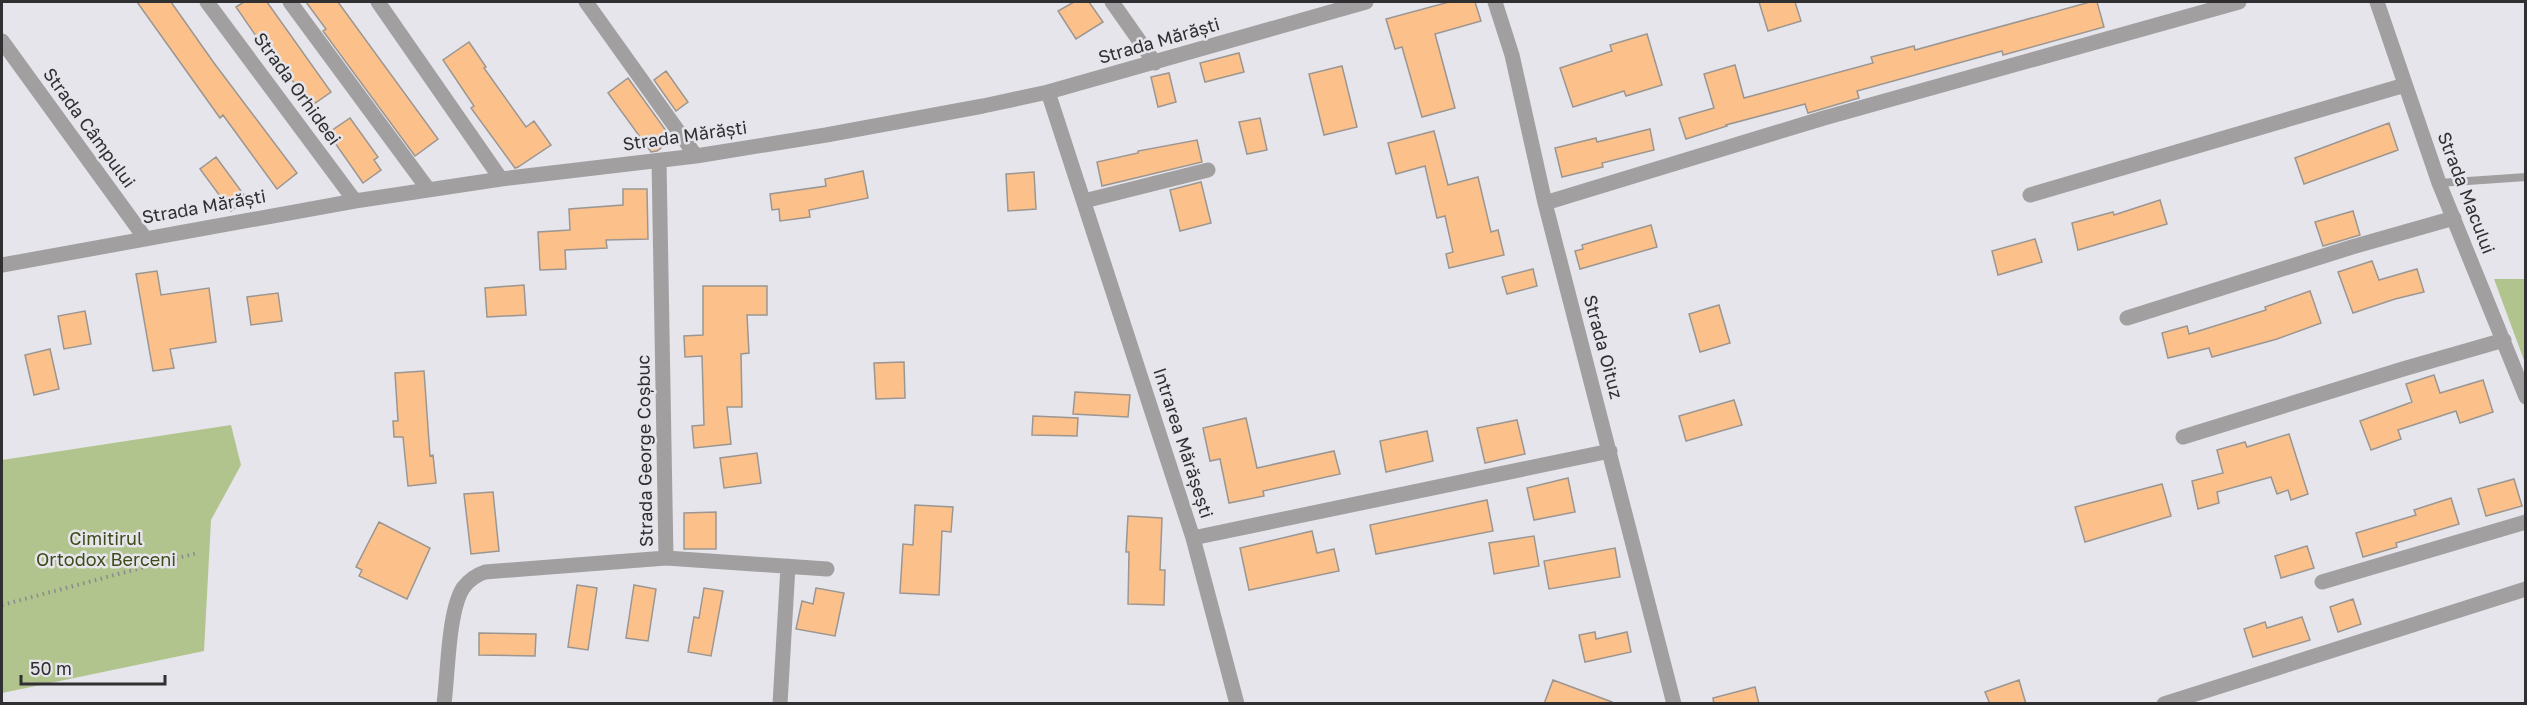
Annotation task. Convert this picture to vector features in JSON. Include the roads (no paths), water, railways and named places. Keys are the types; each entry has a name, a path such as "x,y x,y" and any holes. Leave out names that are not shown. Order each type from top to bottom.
{"street":[{"name":"Strada Orhideei","path":"207,2 355,201"},
{"path":"290,2 428,189"},
{"path":"378,2 501,179"},
{"path":"586,2 696,156"},
{"path":"1112,2 1155,63"},
{"name":"Strada Mărăști","path":"2,265 428,189 696,156 826,135 1048,92 1365,2"},
{"name":"Strada Oituz","path":"1495,2 1512,55 1545,203 1674,704"},
{"path":"1545,203 1824,118 2239,2"},
{"name":"Strada Macului","path":"2377,2 2439,183 2526,397"},
{"name":"Strada Câmpului","path":"2,41 145,238"},
{"path":"2030,195 2405,85"},
{"name":"Intrarea Mărășești","path":"1048,92 1193,538 1610,451"},
{"name":"Strada George Coșbuc","path":"444,704 455,611 462,590 475,576 485,572 666,558 659,161"},
{"path":"1084,201 1208,170"},
{"path":"2127,318 2352,247 2454,218"},
{"path":"2183,437 2504,340"},
{"path":"2322,582 2526,522"},
{"path":"1193,538 1237,704"},
{"path":"666,558 827,569"},
{"path":"780,704 788,566"},
{"path":"2164,704 2526,589"}],"lane":[{"path":"2439,183 2526,177"}],"park label":[{"name":"Cimitirul Ortodox Berceni","path":"106,549"}]}
